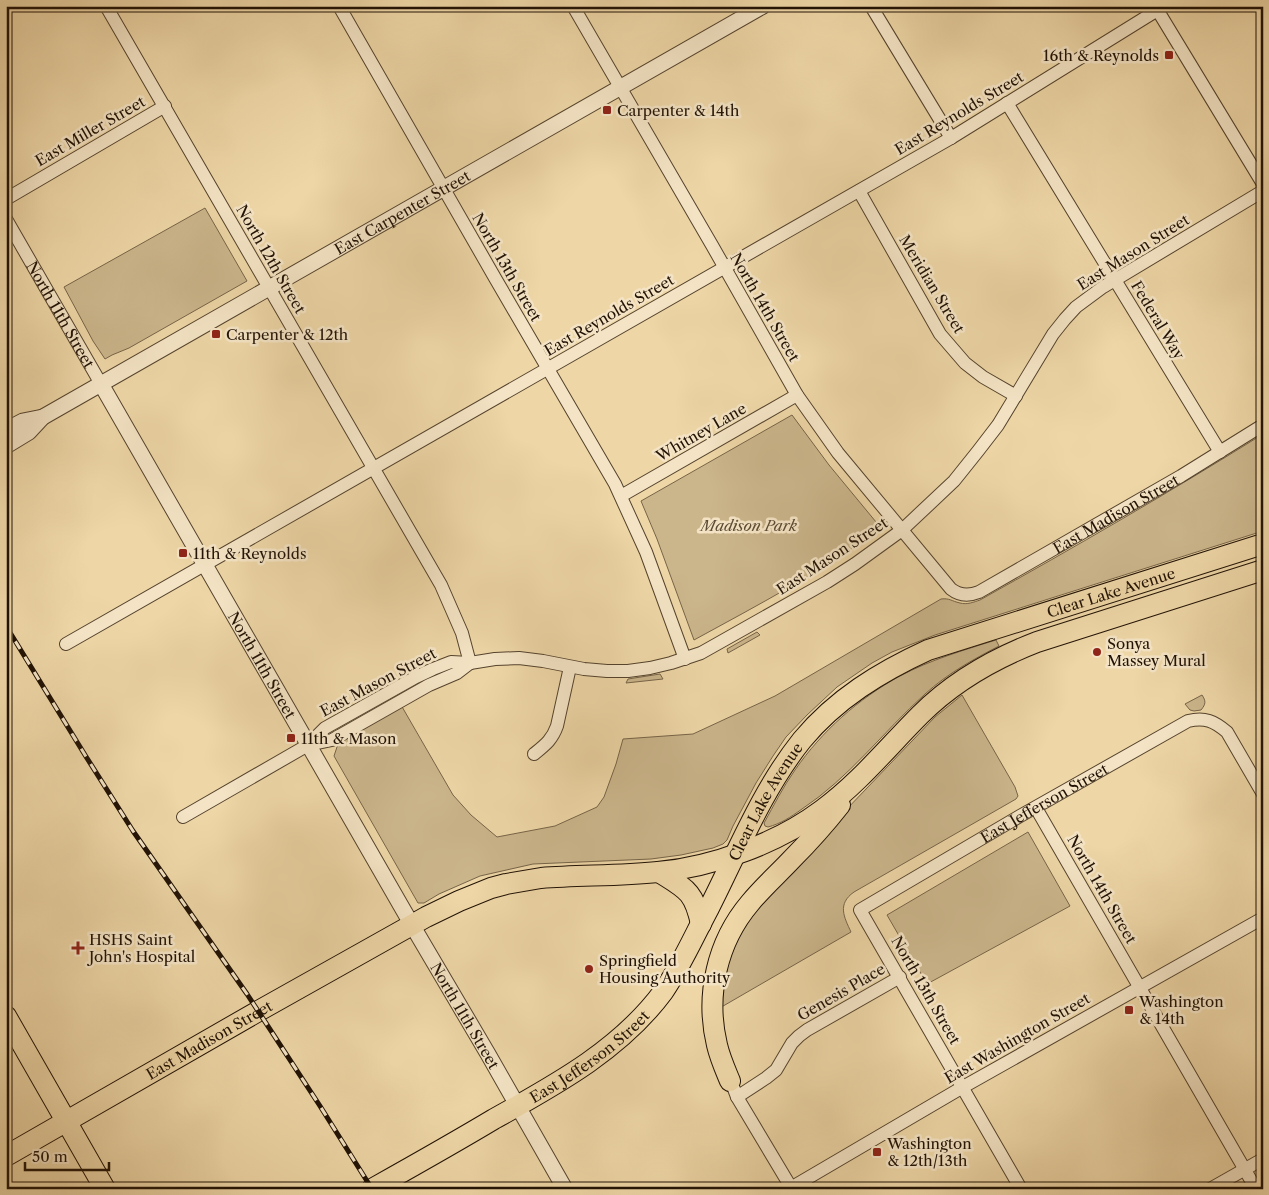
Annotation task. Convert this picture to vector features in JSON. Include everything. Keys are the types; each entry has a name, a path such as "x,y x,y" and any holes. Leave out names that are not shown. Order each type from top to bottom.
{"main road":[{"name":"Clear Lake Avenue","path":"736,854 769,788 803,739 838,704 858,688 882,673 928,650 1263,544"},
{"name":"Clear Lake Avenue","path":"736,854 771,840 822,810 849,787 921,714 945,693 967,677 1011,652 1263,570"},
{"path":"733,1089 717,1046 713,1013 713,990 716,971 724,947 732,930 750,903 822,827 884,751"},
{"name":"East Madison Street","path":"6,1156 412,925 476,893 506,884 541,878 659,872 706,864 736,854"},
{"name":"East Jefferson Street","path":"372,1189 576,1071 625,1034 662,993 675,972 736,854"},
{"path":"659,872 682,886 690,894 696,904 701,924"},
{"path":"6,1016 105,1189"}],"street":[{"name":"North 12th Street","path":"106,6 441,585 459,627 470,663"},
{"name":"North 13th Street","path":"339,6 621,496 646,552 685,658"},
{"name":"North 14th Street","path":"573,6 797,395 838,453 951,589 957,594 965,595"},
{"name":"East Carpenter Street","path":"6,446 29,432 43,418 101,384 763,6"},
{"path":"871,6 951,138"},
{"path":"1159,8 1263,184"},
{"name":"East Reynolds Street","path":"66,644 951,138 1159,8"},
{"name":"Federal Way","path":"1007,103 1220,452"},
{"name":"East Miller Street","path":"6,199 165,106"},
{"name":"Meridian Street","path":"859,191 940,334 965,363 983,377 1016,396"},
{"name":"East Mason Street","path":"183,817 308,745 332,740 429,685 457,673 470,663 519,658 600,670 628,671 650,668 701,653 716,646 827,582 878,549 902,530 929,506 960,473 998,425 1053,334 1076,307 1115,280 1263,191"},
{"name":"North 11th Street","path":"6,219 565,1189"},
{"name":"Whitney Lane","path":"621,496 797,395"},
{"name":"East Carpenter Street","path":"6,430 23,421 43,418"},
{"name":"East Madison Street","path":"965,595 986,588 1141,499 1263,425"},
{"path":"534,754 549,742 554,734 570,667"},
{"name":"East Jefferson Street","path":"860,910 1188,721 1211,720 1220,725 1230,736 1263,794"},
{"name":"North 14th Street","path":"1036,808 1256,1189"},
{"name":"North 13th Street","path":"860,910 1022,1189"},
{"name":"East Washington Street","path":"790,1188 963,1087 1263,918"},
{"name":"Genesis Place","path":"733,1089 766,1078 776,1070 792,1043 799,1036 900,977"},
{"path":"733,1089 790,1188"},
{"path":"1210,1189 1263,1159"}],"green space":[{"path":"205,208 247,281 129,348 105,359 93,341 64,287"},
{"name":"Madison Park","path":"792,415 829,465 881,528 813,573 694,640 641,501"},
{"path":"1263,434 1263,531 935,635 892,652 872,663 837,687 786,737 756,783 727,840 713,848 651,859 533,864 480,876 439,894 424,903 418,903 334,756 341,741 401,705 453,795 471,815 497,837 555,826 597,807 604,797 623,739 693,734 775,696 941,599 949,599 965,604 980,600 1122,519"},
{"path":"757,632 760,635 728,653 727,649"},
{"path":"996,640 999,646 960,668 925,694 850,769 819,797 785,820 772,826 765,826 764,823 795,770 829,729 855,706 911,670"},
{"path":"660,674 663,679 626,683 628,679"},
{"path":"962,695 1015,787 1018,796 1016,799 854,892 845,901 844,906 844,916 851,932 718,1009 728,950 776,883 935,717"},
{"path":"1202,695 1205,702 1201,710 1190,710 1185,704"},
{"path":"1028,832 1070,906 927,984 887,915"}],"railway":[{"path":"6,626 133,831 247,994 372,1189"}],"place":[{"name":"16th & Reynolds","path":"1169,55"},
{"name":"Carpenter & 14th","path":"607,110"},
{"name":"Carpenter & 12th","path":"216,334"},
{"name":"11th & Reynolds","path":"183,553"},
{"name":"Sonya Massey Mural","path":"1097,652"},
{"name":"11th & Mason","path":"291,738"},
{"name":"HSHS Saint John's Hospital","path":"78,948"},
{"name":"Springfield Housing Authority","path":"589,969"},
{"name":"Washington & 14th","path":"1129,1010"},
{"name":"Washington & 12th/13th","path":"877,1152"}]}
